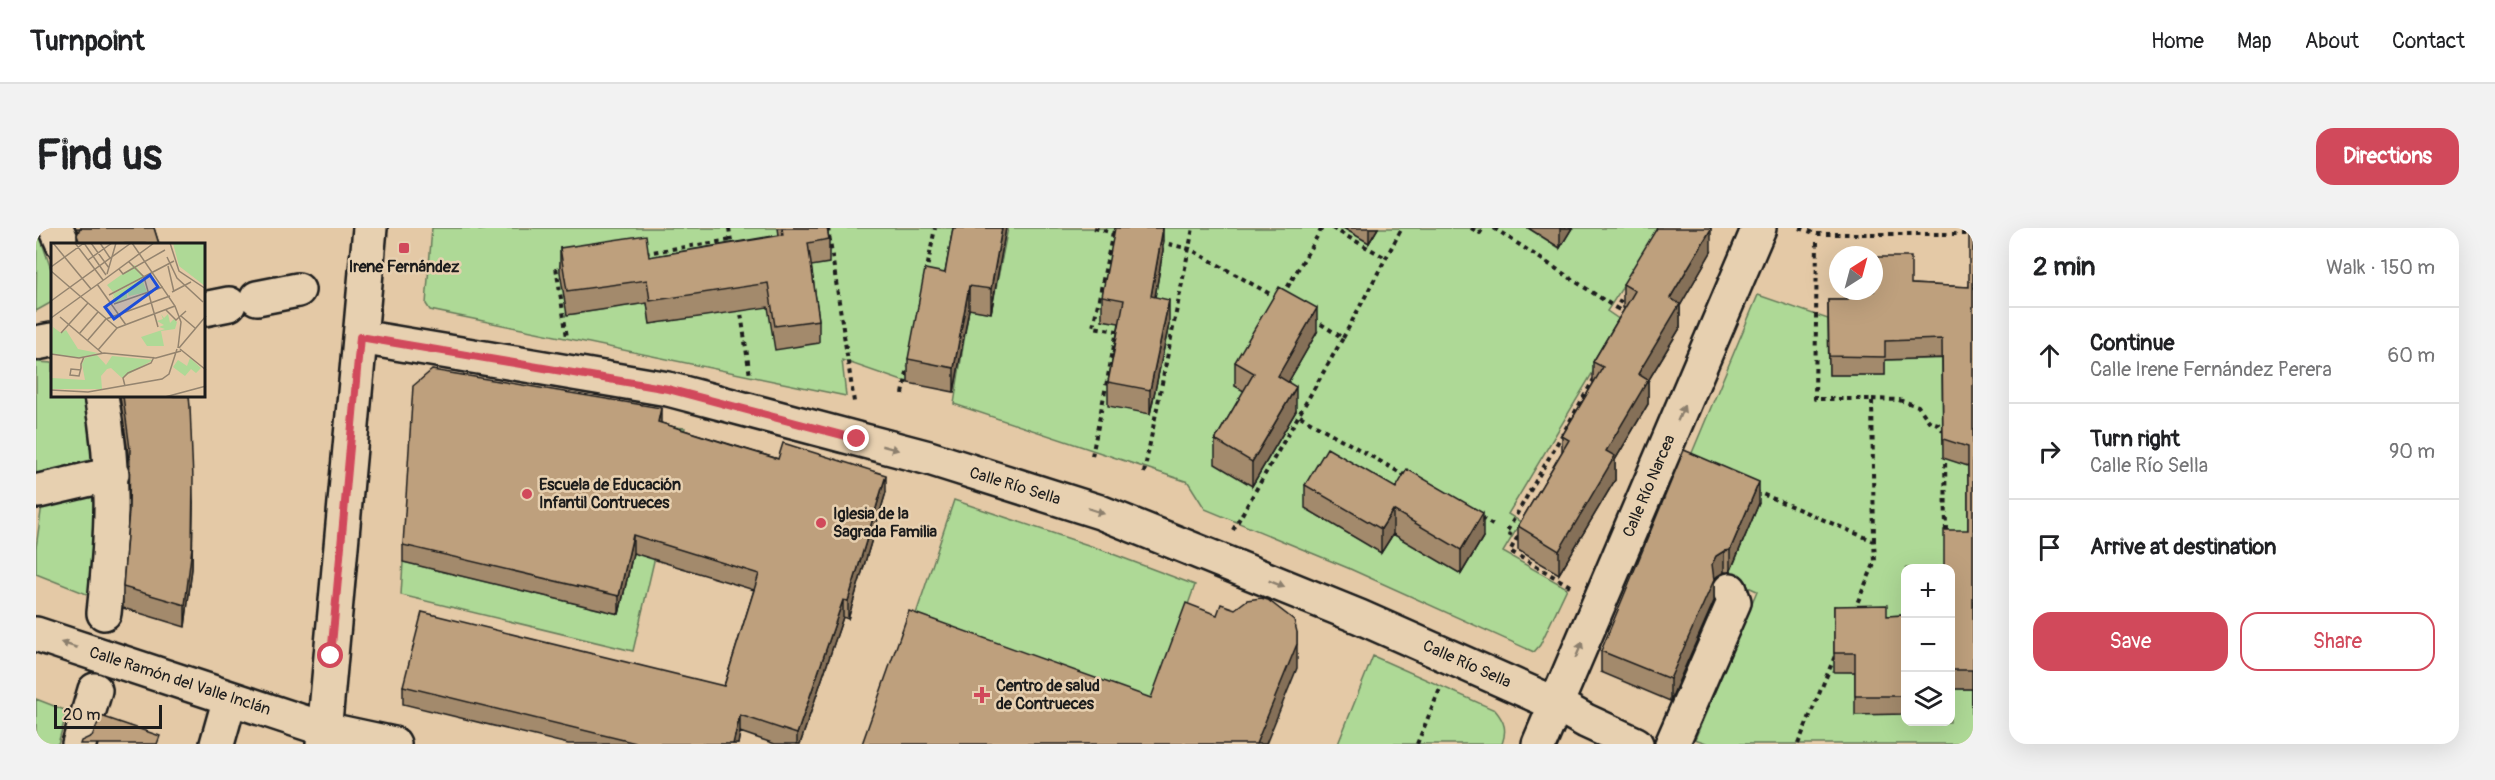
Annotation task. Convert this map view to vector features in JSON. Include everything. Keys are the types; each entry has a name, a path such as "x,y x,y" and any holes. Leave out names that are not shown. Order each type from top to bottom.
{"street":[{"path":"56,228 63,243"},
{"path":"323,736 370,228"},
{"name":"Calle Río Narcea","path":"1539,744 1759,228"},
{"path":"230,304 298,290"},
{"name":"Calle Río Sella","path":"360,337 668,389 929,458 1100,512 1360,617 1556,704 1636,744"},
{"path":"36,343 51,340"},
{"path":"101,398 109,437 112,474 110,563 104,613"},
{"path":"37,498 112,474"},
{"path":"1672,744 1734,602 1731,590"},
{"name":"Calle Ramón del Valle Inclán","path":"36,634 230,698 323,736 394,744"},
{"path":"79,744 95,690"},
{"path":"217,744 230,698"}],"path":[{"path":"729,228 732,252"},
{"path":"828,228 855,408"},
{"path":"924,283 935,228"},
{"path":"1094,228 1124,235"},
{"path":"1144,473 1193,228"},
{"path":"1157,242 1190,249 1280,299 1322,228"},
{"path":"1332,228 1386,258"},
{"path":"1230,534 1300,416 1402,228"},
{"path":"1470,228 1480,233 1483,228"},
{"path":"1494,228 1630,316"},
{"path":"1800,228 1817,234 1973,234"},
{"path":"1092,456 1117,331 1093,327 1113,232"},
{"path":"637,254 730,240"},
{"path":"1817,242 1815,399 1899,400 1918,406 1929,421 1944,429"},
{"path":"567,265 556,267 568,344"},
{"path":"1616,308 1628,288"},
{"path":"739,299 750,382"},
{"path":"1307,316 1343,338"},
{"path":"903,394 910,361"},
{"path":"1570,586 1510,551 1517,538 1506,533 1595,378"},
{"path":"1852,616 1875,562 1872,399"},
{"path":"1300,416 1413,480"},
{"path":"1944,417 1944,441"},
{"path":"1945,453 1946,545"},
{"path":"1748,488 1874,541"},
{"path":"1475,515 1496,527"},
{"path":"1798,744 1839,648"},
{"path":"1417,744 1445,678"}],"green space":[{"path":"37,228 51,269 51,303 36,311"},
{"path":"432,228 479,228 480,230 496,228 778,228 808,266 823,228 957,228 945,296 925,293 908,383 842,360 846,396 430,310 426,304","holes":["729,269 735,311 650,324 647,303 567,315"]},
{"path":"1008,228 1343,228 1369,243 1378,228 1528,228 1559,248 1572,228 1661,228 1607,311 1623,322 1508,514 1521,522 1503,552 1567,588 1540,645 1534,652 1348,568 1205,509 1188,482 954,404 969,309 991,313","holes":["1103,320 1169,324 1150,414 1124,323","1317,332 1278,400 1296,411 1252,486 1254,396 1235,386","1306,508 1483,537 1461,574 1393,534 1381,553"]},
{"path":"1758,295 1828,319 1829,375 1885,375 1885,360 1973,358 1943,457 1968,466 1968,549 1949,564 1901,564 1901,629 1834,671 1855,672 1901,711 1901,726 1955,726 1955,689 1972,689 1973,744 1709,744 1695,739 1757,591 1728,578 1759,503 1684,472"},
{"path":"36,362 51,363 51,398 85,398 86,400 97,529 89,595 36,574 36,548 43,497 36,471"},
{"path":"661,426 685,428 633,651 401,595 403,562 619,614"},
{"path":"954,500 1094,547 1195,585 1148,715 910,632"},
{"path":"1373,656 1495,710 1504,726 1502,744 1338,744"},
{"path":"36,699 67,711 58,744 36,744"}],"building":[{"path":"80,228 154,228 159,243 80,243 77,235"},
{"path":"782,228 827,228 829,239 808,243 819,320 775,326 768,283 650,301 647,280 567,291 560,248 646,235 649,257 783,235"},
{"path":"953,228 1002,228 991,289 969,286 954,368 908,359 925,269 945,273"},
{"path":"1115,228 1163,228 1151,296 1169,300 1150,390 1108,382 1124,300 1102,296"},
{"path":"1657,228 1711,229 1670,298 1680,304 1638,374 1648,380 1606,451 1615,456 1559,551 1518,526 1569,440 1562,436 1603,367 1593,362 1635,291 1623,284"},
{"path":"1969,236 1973,236 1973,716 1972,670 1955,670 1955,564 1944,564 1944,530 1968,530 1968,447 1943,439 1942,339 1885,341 1885,357 1829,356 1828,300 1883,300 1883,257 1911,257 1911,284 1969,287"},
{"path":"1279,287 1317,308 1278,376 1296,387 1252,462 1215,440 1254,373 1235,362"},
{"path":"432,370 661,408 658,422 778,459 783,443 886,475 848,601 843,600 797,734 740,715 733,744 640,744 403,686 422,612 724,686 759,574 633,535 619,596 403,545 413,386"},
{"path":"123,398 189,398 193,479 192,547 185,605 123,587 129,510 130,449"},
{"path":"1327,448 1396,488 1407,469 1483,513 1461,550 1393,510 1381,529 1305,485"},
{"path":"1684,450 1759,482 1730,550 1716,556 1712,564 1714,580 1670,679 1601,651"},
{"name":"Centro de salud de Contrueces","path":"1261,598 1268,600 1294,620 1297,644 1256,744 862,744 909,611 1151,698 1186,603 1217,615 1221,604 1235,609 1247,600"},
{"path":"1887,605 1887,616 1901,615 1901,696 1855,696 1855,653 1834,653 1834,606"},
{"path":"101,716 160,736 157,744 80,744 81,741 92,736"}],"place":[{"name":"Irene Fernández","path":"404,248"},
{"name":"Escuela de Educación Infantil Contrueces","path":"527,494"},
{"name":"Iglesia de la Sagrada Familia","path":"821,523"},
{"name":"Centro de salud de Contrueces","path":"982,695"}],"route":[{"path":"331,656 360,337 668,389 857,439"}]}
